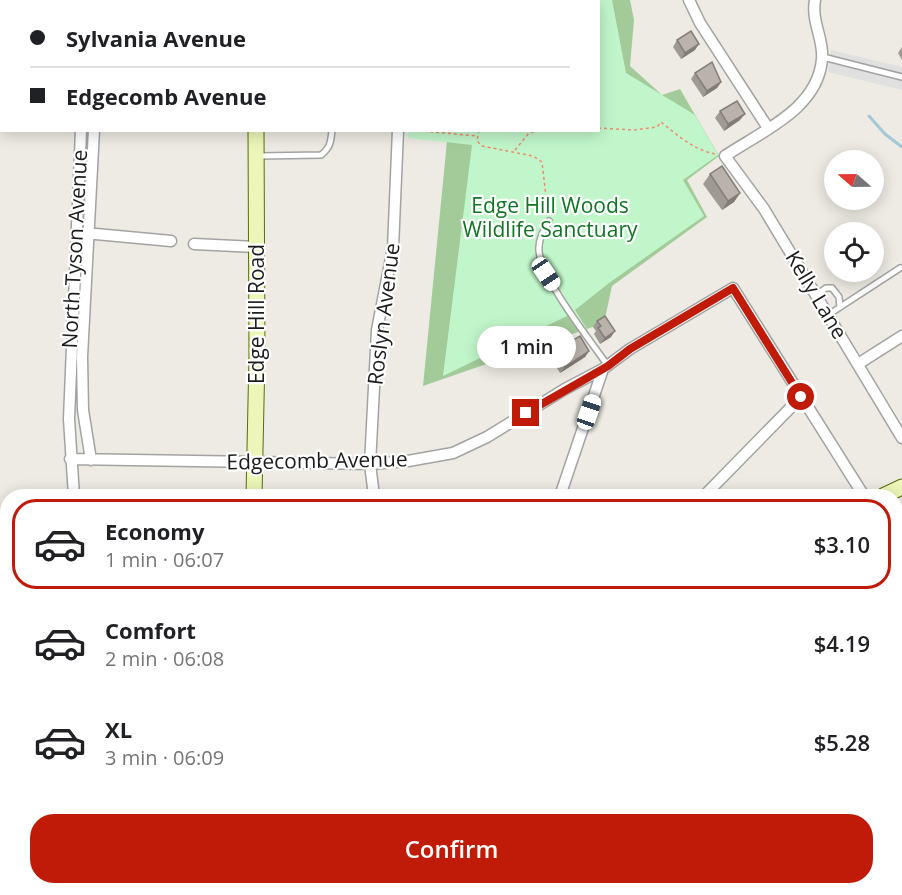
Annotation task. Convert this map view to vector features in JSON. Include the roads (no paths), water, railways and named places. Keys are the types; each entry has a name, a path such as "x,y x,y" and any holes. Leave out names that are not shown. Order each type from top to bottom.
{"street":[{"path":"689,0 700,23 768,128 796,109 813,91 823,57 814,24 815,0"},
{"name":"Kelly Lane","path":"768,128 725,156 764,210 902,438"},
{"name":"North Tyson Avenue","path":"73,489 70,459 70,367 81,132"},
{"name":"North Tyson Avenue","path":"91,460 83,410 83,339 94,132"},
{"name":"Edge Hill Road","path":"254,489 258,247 256,132"},
{"name":"Roslyn Avenue","path":"373,489 370,464 377,330 393,248 398,132"},
{"path":"76,232 171,241"},
{"path":"194,244 258,247"},
{"name":"Edgecomb Avenue","path":"70,459 370,464 408,461 453,453 487,436 605,367 630,349 733,288 801,397"},
{"path":"858,364 902,336"},
{"name":"North Tyson Avenue","path":"70,367 83,339"},
{"path":"562,489 605,367"},
{"path":"711,489 801,397 860,489"}],"lane":[{"path":"823,57 902,77"},
{"path":"257,156 321,155 328,150 332,141 332,132"},
{"path":"549,221 541,235 539,251 546,274 605,367"},
{"path":"828,315 900,268"},
{"path":"816,295 826,288 832,288 838,297 840,307"}],"waterway":[{"path":"869,116 885,134 902,147"}],"park label":[{"name":"Edge Hill Woods Wildlife Sanctuary","path":"550,218"}]}
